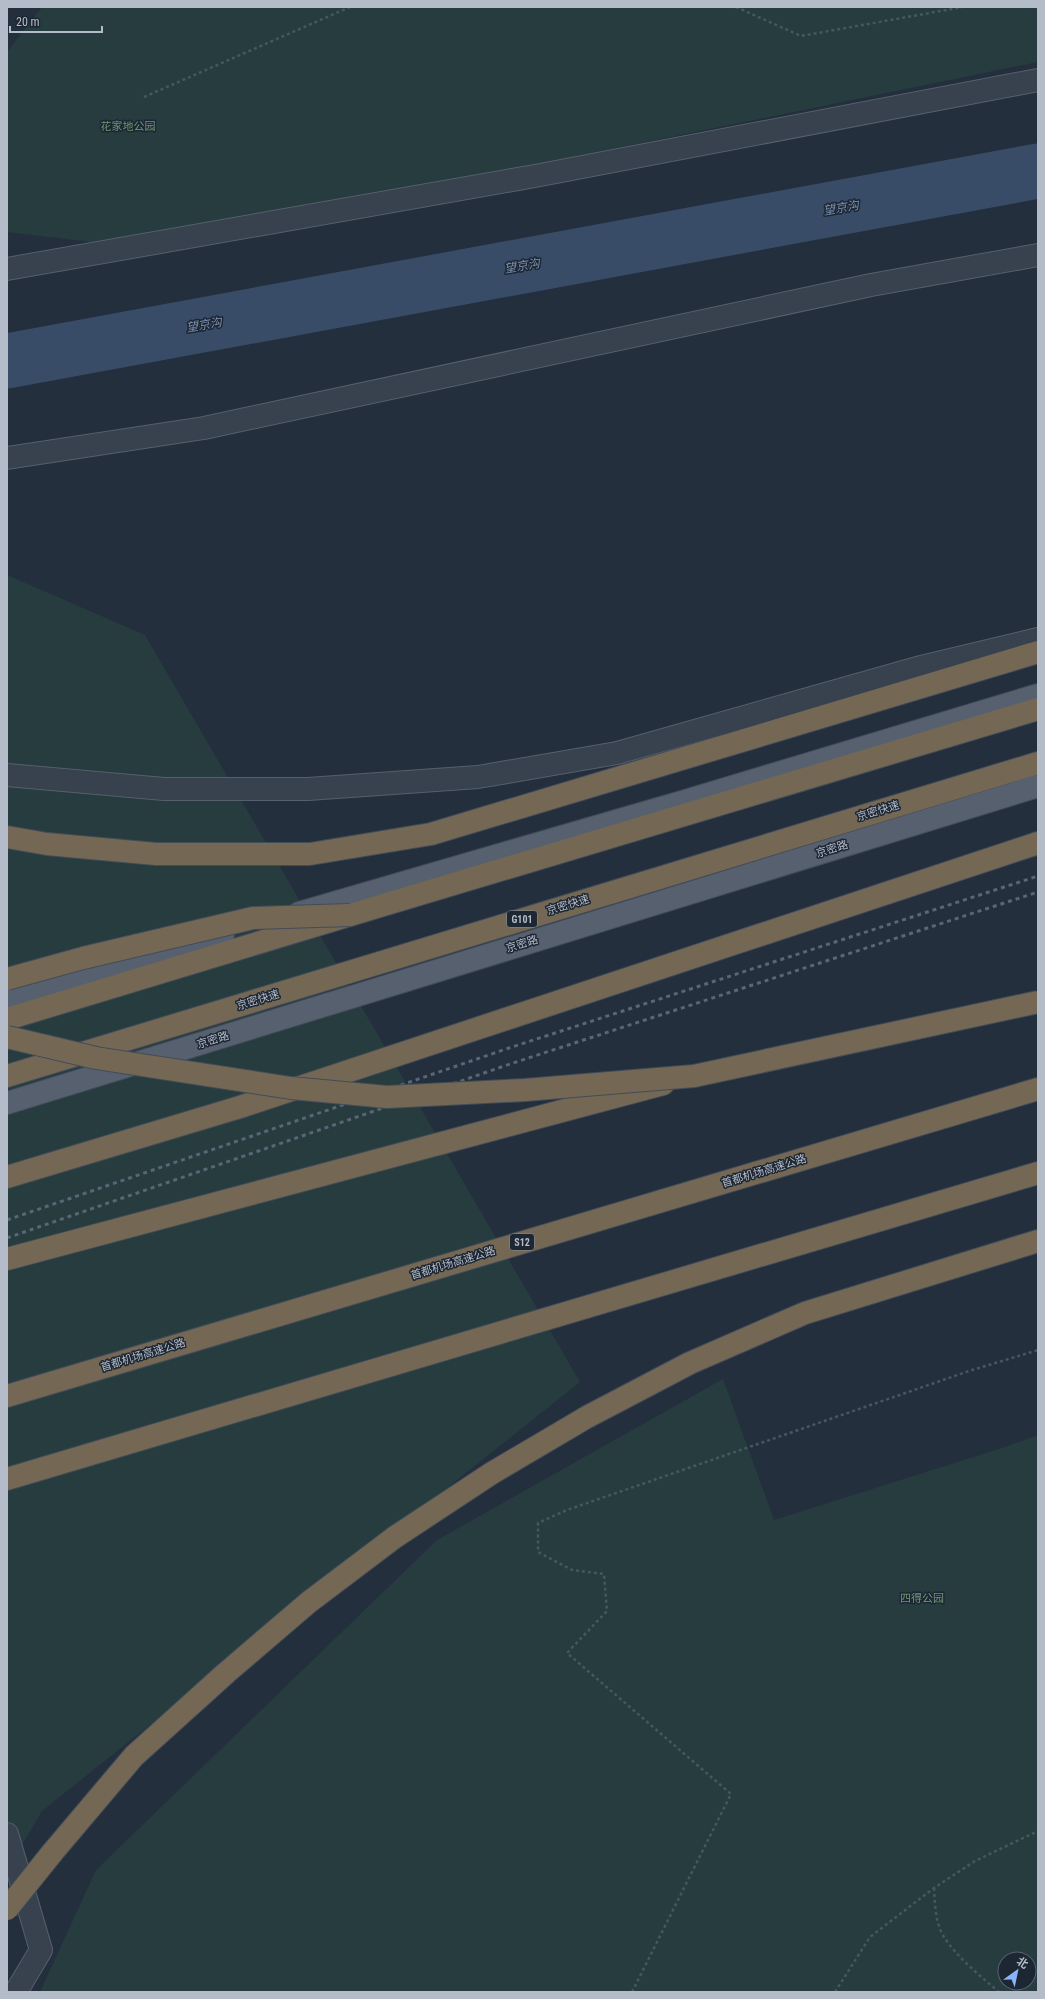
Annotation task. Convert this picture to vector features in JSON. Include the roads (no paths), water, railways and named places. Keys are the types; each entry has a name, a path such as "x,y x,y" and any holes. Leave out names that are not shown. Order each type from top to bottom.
{"highway":[{"path":"7,837 47,844 156,854 310,854 431,834 1038,652"},
{"path":"7,1020 350,915 1038,709"},
{"name":"京密快速","path":"7,1076 1038,763"},
{"path":"7,1177 240,1107 1038,843"},
{"path":"7,979 83,958 253,918 350,915"},
{"path":"7,1259 694,1076 1038,1002"},
{"path":"7,1037 96,1058 291,1088 387,1097 525,1090 694,1076"},
{"name":"首都机场高速公路","path":"7,1396 1038,1089"},
{"path":"7,1479 1038,1173"},
{"path":"7,1909 134,1756 226,1673 309,1602 395,1537 492,1473 587,1417 697,1359 806,1313 1038,1241"}],"main road":[{"path":"7,997 685,802 1038,695"},
{"name":"京密路","path":"7,1103 1038,786"}],"street":[{"path":"7,269 535,176 1038,80"},
{"path":"7,458 204,428 871,285 1038,256"},
{"path":"7,775 164,789 308,789 478,777 617,753 917,668 1038,639"},
{"path":"7,1834 41,1950 16,1992"}],"waterway":[{"name":"望京沟","path":"7,361 1038,171"}],"railway":[{"path":"7,1220 509,1048 1038,876"},
{"path":"7,1238 513,1063 1038,892"}],"park label":[{"name":"花家地公园","path":"128,126"},
{"name":"四得公园","path":"922,1598"}]}
